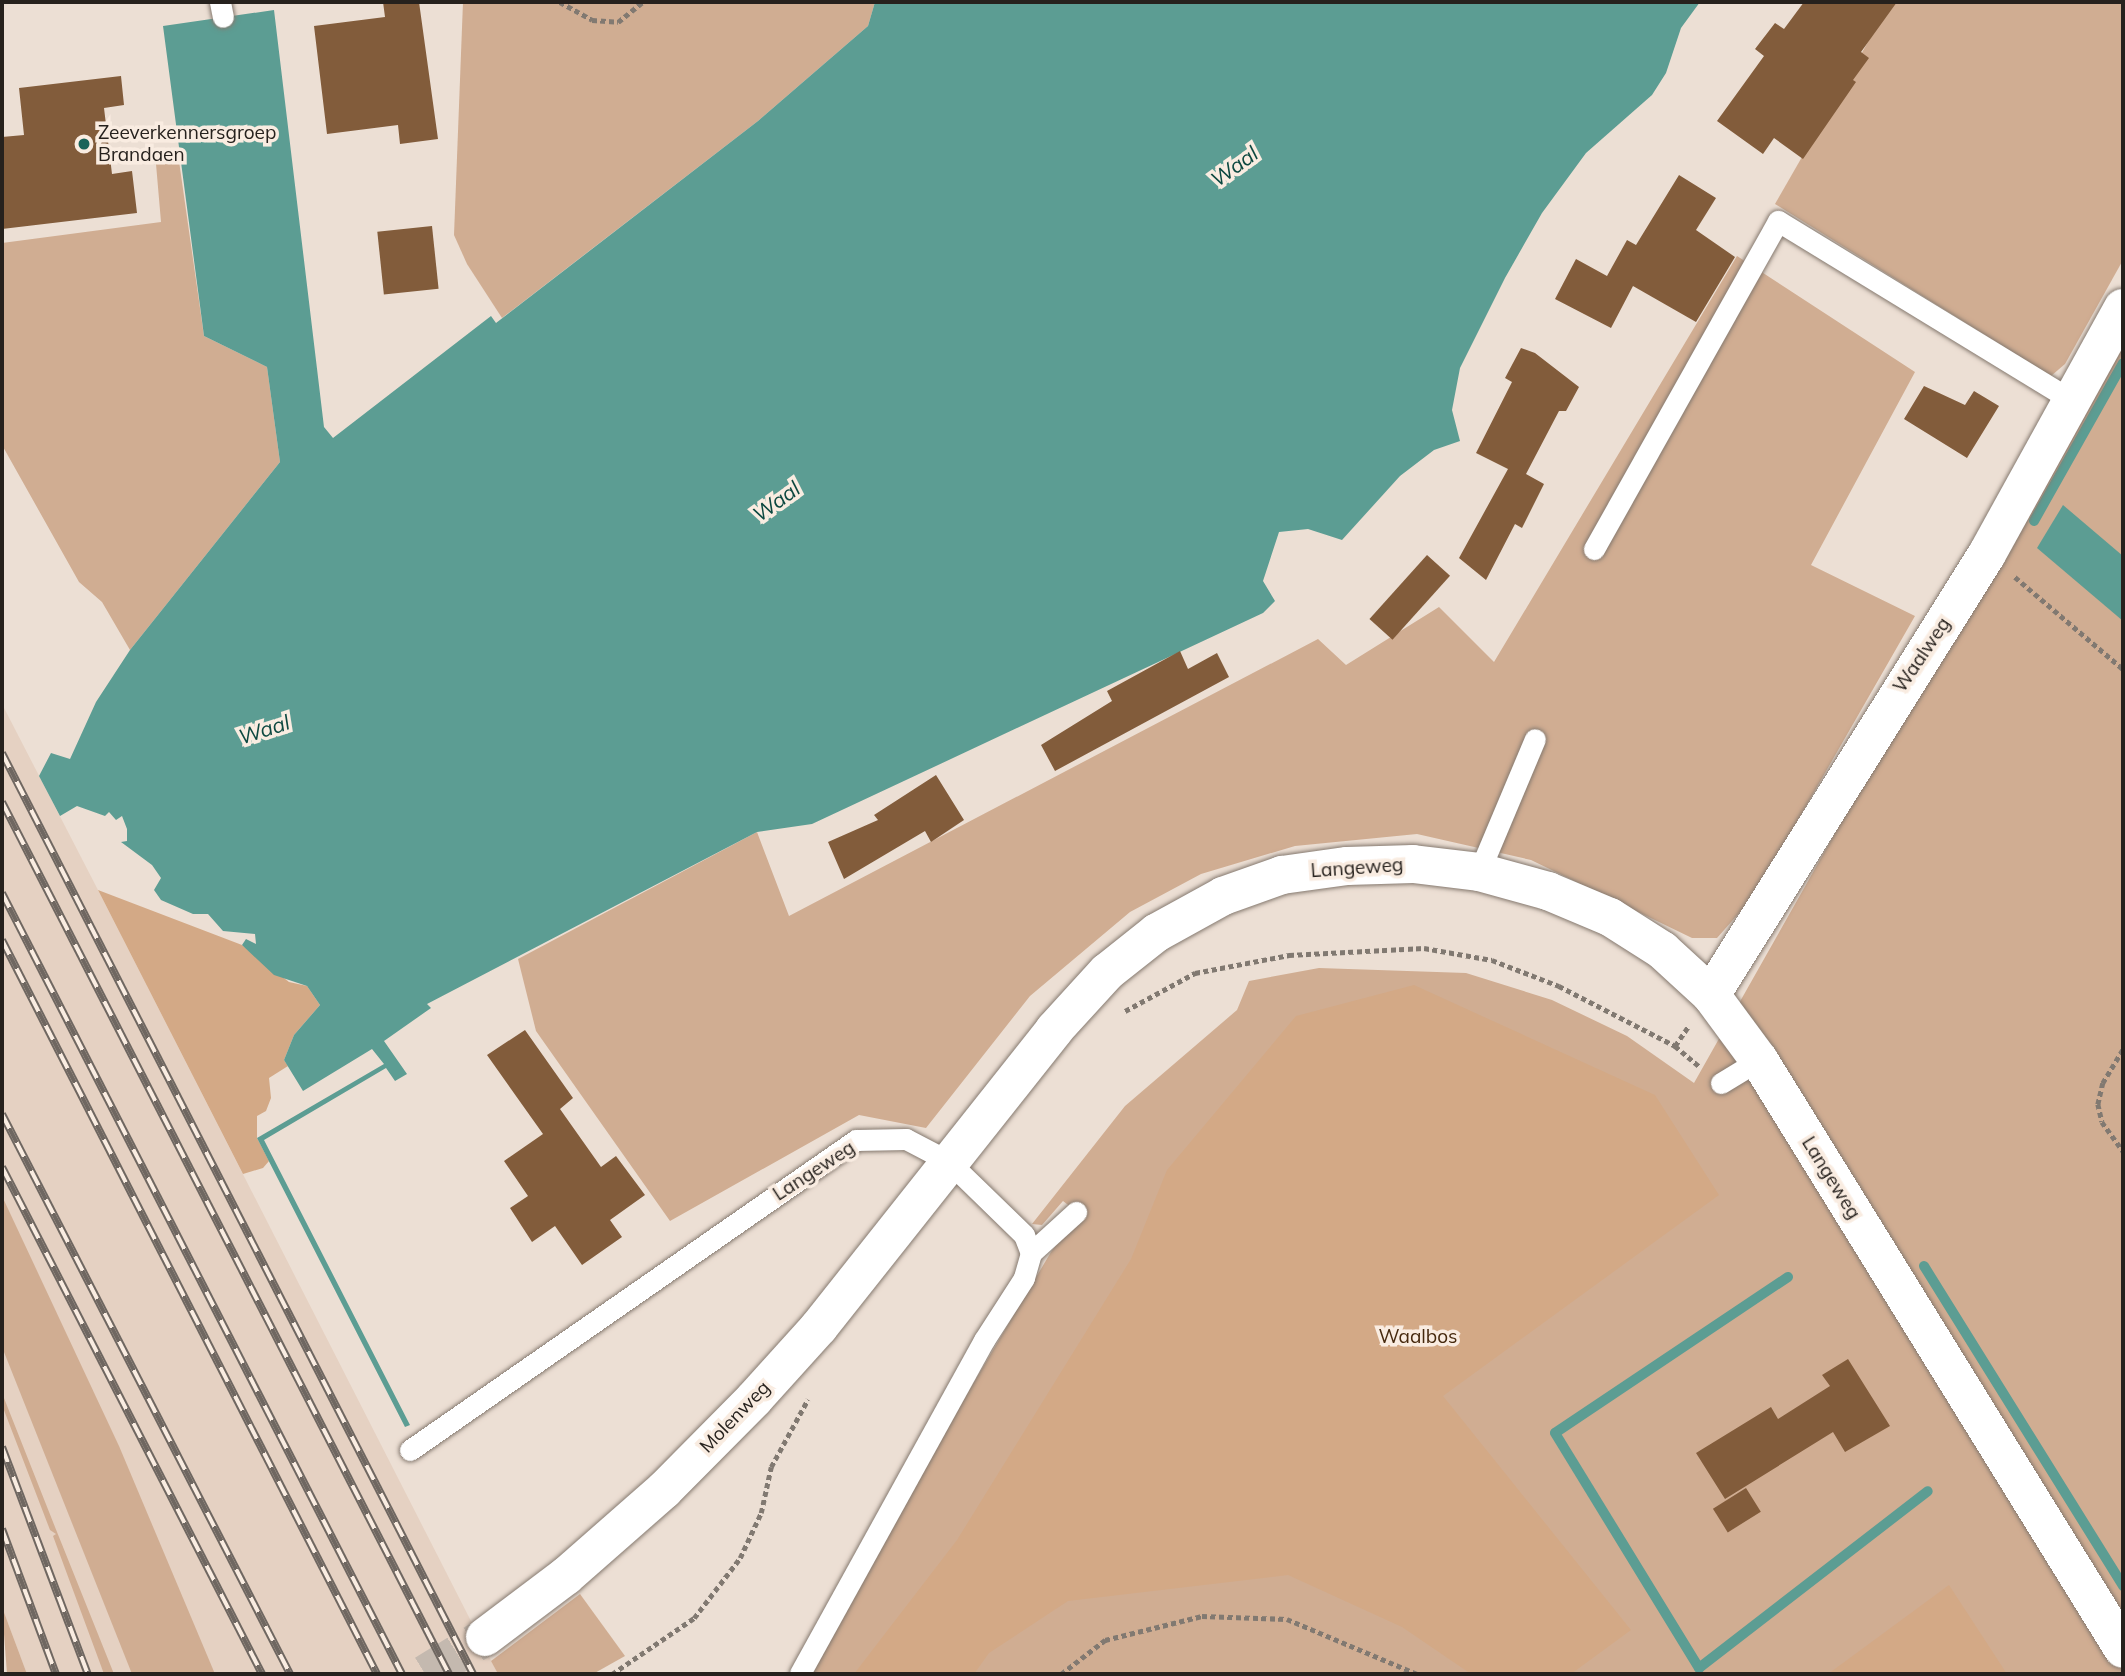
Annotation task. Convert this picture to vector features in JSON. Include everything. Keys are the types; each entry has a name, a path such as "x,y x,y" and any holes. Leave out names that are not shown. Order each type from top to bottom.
{"main road":[{"name":"Waalweg","path":"1711,995 1987,554 2123,308"},
{"name":"Langeweg","path":"948,1161 1107,972 1167,927 1223,896 1282,875 1347,866 1413,864 1479,872 1548,891 1610,917 1662,950 1711,995 1759,1060 2123,1649"},
{"name":"Molenweg","path":"485,1637 566,1576 716,1440 819,1327 948,1161"}],"lane":[{"path":"1594,549 1778,221 2073,401"},
{"path":"1479,872 1535,739"},
{"path":"1721,1083 1759,1060"},
{"name":"Langeweg","path":"410,1450 856,1140 906,1139 948,1161"},
{"path":"948,1161 1024,1235 1031,1253"},
{"path":"800,1674 985,1340 1024,1278 1031,1253 1076,1212"}],"path":[{"path":"560,2 592,20 618,22 643,2"},
{"path":"1987,554 2123,669"},
{"path":"1120,1014 1195,973 1289,955 1424,948 1492,960 1559,986 1675,1046"},
{"path":"2123,1051 2103,1083 2098,1104 2102,1122 2123,1151"},
{"path":"612,1674 694,1618 740,1559 761,1513 771,1467 814,1390"},
{"path":"1060,1674 1105,1640 1202,1616 1287,1619 1417,1674"}],"shaded area":[{"path":"2,704 498,1674 27,1674 2,1607"}],"green space":[{"path":"463,2 875,2 868,26 758,121 502,318 467,264 454,235"},
{"path":"1891,2 2123,2 2123,260 2065,364 2051,376 1775,204"},
{"path":"179,161 204,336 267,367 280,462 130,650 102,602 79,582 2,445 2,243 161,222 156,164"},
{"path":"1737,256 1915,372 1811,565 1915,616 1755,895 1717,938 1692,938 1531,860 1417,834 1295,846 1201,874 1130,912 1030,996 926,1128 859,1115 670,1221 536,1031 518,959 757,832 789,916 1318,639 1346,665 1439,607 1494,662"},
{"name":"Waalbos","path":"2123,323 2123,1674 790,1674 960,1406 1051,1252 1080,1214 1063,1201 1042,1225 1032,1224 1125,1106 1237,1010 1249,981 1319,968 1466,973 1552,1000 1627,1036 1694,1083"},
{"path":"98,890 242,945 289,982 307,986 320,1005 294,1035 284,1060 288,1066 269,1078 271,1098 266,1111 257,1116 257,1138 269,1161 263,1168 243,1174"},
{"path":"1414,985 1655,1095 1719,1195 1443,1396 1631,1630 1571,1674 1471,1674 1402,1627 1288,1575 1068,1601 989,1653 974,1674 854,1674 957,1540 1131,1259 1167,1170 1296,1016"},
{"path":"2,1196 119,1446 215,1674 132,1674 2,1347"},
{"path":"2,1393 114,1674 104,1674 53,1536 56,1534 50,1530 2,1405"},
{"path":"1949,1585 2007,1674 1828,1674"},
{"path":"580,1594 625,1656 593,1674 498,1674 491,1661"},
{"path":"2,1607 27,1674 7,1674"}],"water":[{"name":"Waal","path":"875,2 1700,2 1681,28 1666,73 1652,95 1586,153 1542,213 1505,278 1460,368 1452,410 1460,441 1434,450 1400,476 1342,540 1308,529 1279,532 1263,581 1275,601 1263,613 812,824 757,832 427,1004 431,1008 384,1041 407,1074 395,1081 386,1068 264,1140 410,1425 405,1427 257,1138 384,1064 372,1049 303,1091 284,1060 294,1035 320,1005 307,986 274,975 242,945 246,939 256,944 255,934 223,931 208,914 193,914 161,900 154,890 161,878 152,865 121,842 127,841 127,829 122,816 116,820 109,812 105,816 77,806 60,816 39,776 51,753 70,759 96,702 130,650 280,462 267,367 204,336 163,26 274,10 324,427 333,438 491,316 496,323 758,121 868,26"},
{"path":"2063,505 2123,556 2123,621 2037,548"}],"building":[{"path":"383,2 419,2 438,139 400,144 398,125 327,134 314,26 385,17"},
{"path":"1804,2 1897,2 1861,52 1869,58 1853,80 1856,82 1803,159 1774,138 1763,154 1717,121 1764,56 1755,49 1775,23 1784,29"},
{"name":"Zeeverkennersgroep Brandaen","path":"121,76 124,105 104,108 112,174 132,171 137,213 2,229 2,137 24,135 19,88"},
{"path":"1679,175 1716,198 1696,230 1735,257 1696,322 1633,286 1611,328 1555,299 1576,259 1607,276 1627,240 1636,245"},
{"path":"432,226 439,289 384,294 377,232"},
{"path":"1521,348 1535,353 1579,387 1566,411 1559,411 1526,474 1544,484 1522,528 1515,524 1486,580 1459,558 1508,469 1476,453 1512,382 1505,378"},
{"path":"1924,386 1965,405 1974,391 1999,406 1967,458 1904,419"},
{"path":"1427,555 1450,576 1392,640 1369,619"},
{"path":"1180,651 1188,669 1217,653 1229,677 1055,771 1041,745 1112,701 1107,691"},
{"path":"936,775 964,820 931,842 925,831 844,879 828,842 878,820 874,815"},
{"path":"525,1030 573,1098 560,1109 601,1167 616,1156 645,1195 610,1220 622,1237 582,1265 555,1226 532,1242 510,1208 528,1196 504,1161 543,1134 487,1055"},
{"path":"1848,1359 1890,1426 1845,1452 1833,1432 1725,1499 1696,1453 1771,1407 1778,1419 1830,1386 1822,1375"},
{"path":"1746,1488 1761,1512 1728,1532 1713,1509"}],"waterway":[{"path":"2034,521 2123,363"},
{"path":"1924,1266 2123,1586"},
{"path":"1788,1277 1555,1433 1699,1668 1928,1491"}],"tunnel":[{"path":"425,1674 485,1637"}],"railway":[{"path":"2,753 473,1674"},
{"path":"2,802 449,1674"},
{"path":"2,893 402,1674"},
{"path":"2,940 377,1674"},
{"path":"2,1114 290,1674"},
{"path":"2,1167 262,1674"},
{"path":"2,1447 88,1674"},
{"path":"2,1529 56,1674"}],"place":[{"name":"Zeeverkennersgroep Brandaen","path":"84,144"}]}
